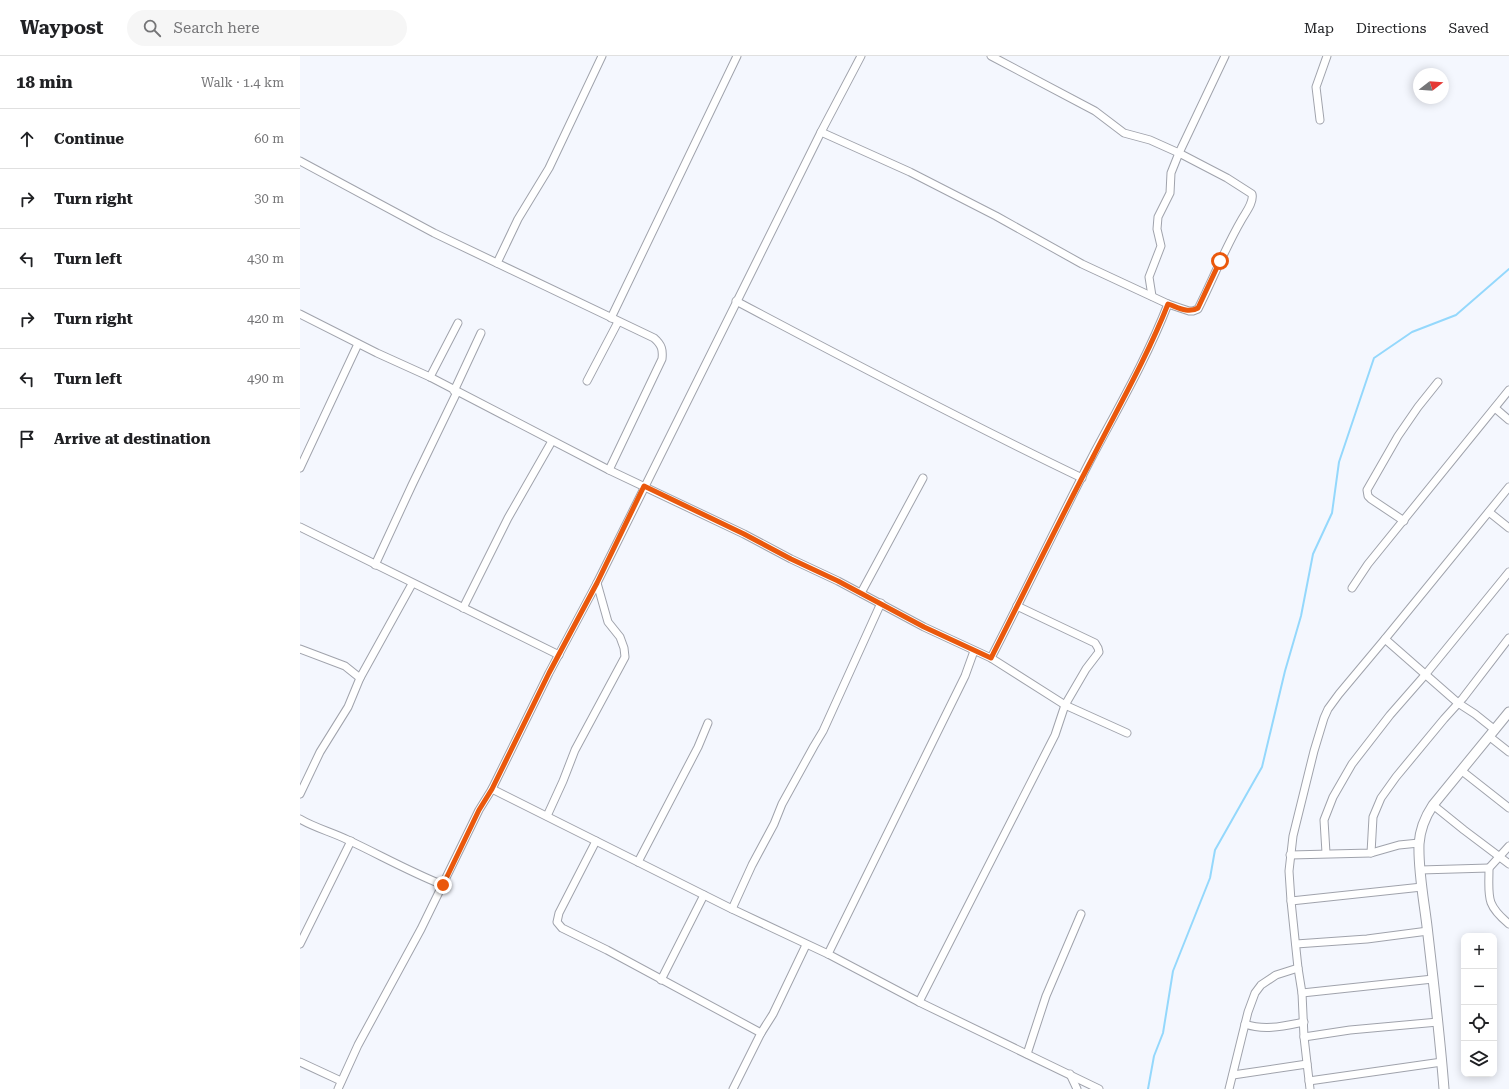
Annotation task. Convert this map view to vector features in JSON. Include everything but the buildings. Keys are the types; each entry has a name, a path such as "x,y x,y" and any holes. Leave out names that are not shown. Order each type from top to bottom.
{"main road":[{"path":"1444,1089 1434,979 1420,870 1419,843 1424,821 1434,805 1509,712"}],"street":[{"path":"497,263 518,219 549,168 602,56"},
{"path":"611,318 737,56"},
{"path":"338,1089 358,1045 421,929 479,810 492,789 503,763 558,655 597,583 736,301 861,56"},
{"path":"821,132 910,172 996,216 1082,264 1168,304 1189,311 1194,311 1198,308 1229,241 1250,204 1252,194 1179,153 1150,140 1124,133 1095,111 991,56"},
{"path":"1152,296 1149,277 1161,246 1158,229 1158,217 1170,193 1171,173 1179,153 1226,56"},
{"path":"1320,120 1316,87 1327,56"},
{"path":"300,161 406,219 654,338 661,346 662,359 608,470"},
{"path":"736,301 912,394 1004,441 1082,478"},
{"path":"991,658 1082,478 1140,368 1157,333 1168,304"},
{"path":"300,314 358,344 430,377 456,392 608,470 644,486 861,593 924,627 991,658 1065,705 1127,732"},
{"path":"587,381 618,322"},
{"path":"430,377 458,323"},
{"path":"375,565 456,392 480,333"},
{"path":"300,468 358,344"},
{"path":"1404,521 1371,499 1368,496 1367,490 1398,436 1438,382"},
{"path":"1352,588 1368,564 1509,390"},
{"path":"1495,408 1509,420"},
{"path":"463,608 511,513 552,441"},
{"path":"861,593 923,478"},
{"path":"1310,1089 1304,1037 1302,993 1290,901 1289,871 1293,836 1314,751 1324,718 1336,698 1509,487"},
{"path":"1489,512 1509,528"},
{"path":"300,527 412,584 558,655"},
{"path":"1326,853 1324,820 1333,797 1358,756 1390,715 1426,675 1509,572"},
{"path":"547,816 575,750 624,657 624,648 620,636 608,622 597,583"},
{"path":"300,794 320,752 348,707 360,678 412,584"},
{"path":"732,909 752,865 774,824 782,804 823,731 881,604"},
{"path":"919,1002 1052,742 1065,705 1086,669 1099,652 1095,643 1017,606"},
{"path":"1371,853 1373,817 1381,798 1396,777 1458,703 1509,638"},
{"path":"1385,639 1458,703 1475,714 1509,752"},
{"path":"300,649 345,666 360,678"},
{"path":"828,954 965,676 974,651"},
{"path":"638,862 698,747 708,723"},
{"path":"1462,771 1509,808"},
{"path":"492,789 732,909 828,954 919,1002 1098,1089"},
{"path":"1434,805 1509,864"},
{"path":"300,819 443,885"},
{"path":"300,944 350,841"},
{"path":"596,841 558,913 557,922 562,928 607,950 761,1033"},
{"path":"1290,855 1371,853 1399,845 1419,843"},
{"path":"1509,846 1489,868 1489,898 1491,905 1499,916 1509,924"},
{"path":"1420,870 1489,868"},
{"path":"1290,901 1422,886"},
{"path":"661,980 704,895"},
{"path":"1027,1054 1046,996 1081,914"},
{"path":"1296,944 1368,939 1428,931"},
{"path":"733,1089 761,1033 773,1014 806,945"},
{"path":"1229,1089 1237,1050 1251,1000 1261,985 1276,975 1298,968"},
{"path":"1302,993 1434,979"},
{"path":"1245,1024 1255,1028 1270,1028 1304,1022"},
{"path":"1304,1037 1350,1030 1438,1022"},
{"path":"300,1062 342,1081"},
{"path":"1310,1081 1442,1062"},
{"path":"1233,1075 1307,1064"},
{"path":"1069,1074 1077,1089"}],"waterway":[{"path":"1148,1089 1154,1056 1163,1033 1173,971 1210,878 1215,850 1262,767 1285,671 1301,616 1313,554 1332,513 1339,462 1374,358 1412,332 1456,315 1509,269"}],"route":[{"path":"443,885 479,810 492,789 506,757 523,727 558,655 597,583 602,569 644,486 838,581 924,627 991,658 1101,440 1140,368 1157,333 1168,304 1189,311 1194,311 1198,308 1220,261"}]}
